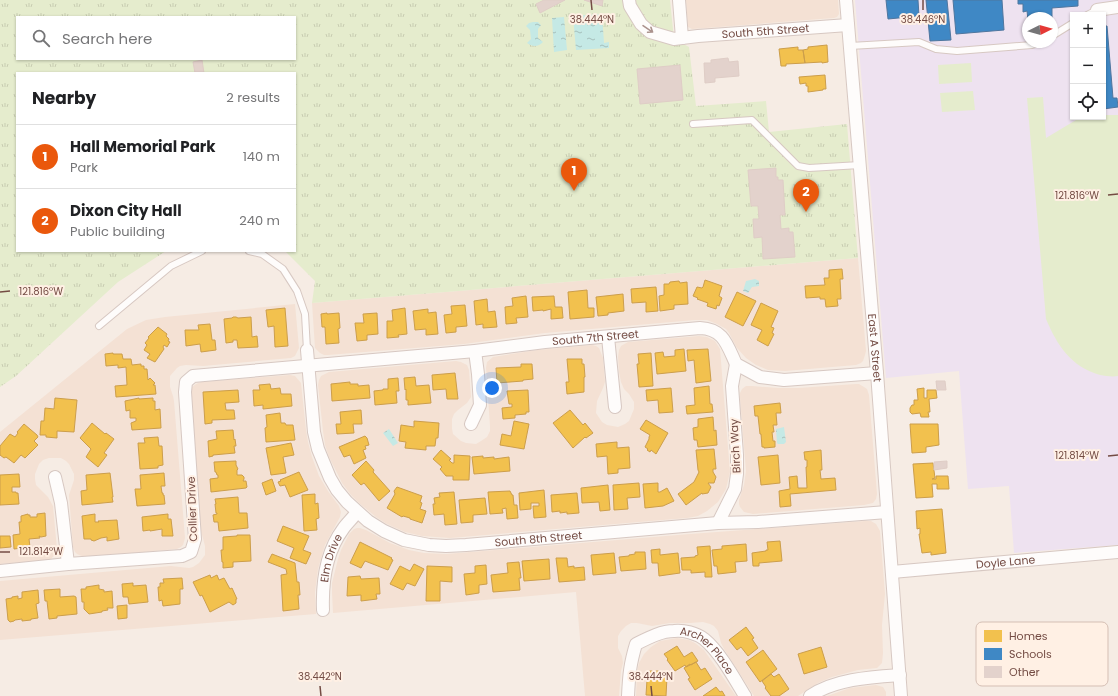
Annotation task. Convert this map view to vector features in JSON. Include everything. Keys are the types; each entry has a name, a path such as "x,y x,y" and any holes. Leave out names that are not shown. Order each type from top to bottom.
{"street":[{"name":"South 5th Street","path":"629,0 635,16 650,32 674,39 848,25"},
{"path":"679,0 682,38"},
{"name":"East A Street","path":"846,0 877,373 901,696"},
{"path":"1092,12 1118,7"},
{"name":"South 7th Street","path":"292,367 475,351 545,342 700,328 716,332 721,336 736,364"},
{"path":"608,336 615,407"},
{"name":"South 8th Street","path":"307,350 314,432 318,449 330,478 347,502 357,512 379,528 404,540 429,545 446,546 718,523 887,512"},
{"path":"471,424 480,405 475,351"},
{"path":"736,364 760,377 784,380 877,373"},
{"name":"Birch Way","path":"718,523 735,489 737,474 732,386 736,364"},
{"name":"Collier Drive","path":"0,571 68,564 182,556 191,552 195,539 185,392 186,382 193,376 292,367"},
{"path":"54,477 61,503 68,564"},
{"name":"Elm Drive","path":"323,610 322,594 328,560 342,530 357,512"},
{"name":"Doyle Lane","path":"892,572 1118,552"},
{"name":"Archer Place","path":"628,696 631,661 636,644 654,636 674,631 689,632 703,638 716,651 746,696"},
{"path":"810,696 836,684 870,677 900,675"}],"lane":[{"path":"1058,32 1070,25"},
{"path":"850,46 920,42 936,49 957,51 1022,47"},
{"path":"693,124 752,120 798,166 809,168 860,165"},
{"path":"100,326 171,266 200,252"},
{"path":"254,252 262,254 283,269 297,291 305,314 307,350"}],"shaded area":[{"path":"686,0 838,0 839,14 834,18 692,29 688,27"},
{"path":"855,0 1118,0 1118,545 1014,553 1009,486 968,489 959,371 886,378"},
{"path":"858,258 866,351 863,361 856,365 785,371 768,370 756,365 746,358 737,348 726,329 707,320 545,333 464,344 328,355 320,353 315,348 312,303"},
{"path":"295,304 299,348 295,356 291,358 203,366 186,365 177,368 170,376 170,387 174,401 185,538 181,547 177,549 90,557 84,557 77,554 73,547 69,495 74,480 74,474 66,461 61,458 49,458 43,460 39,464 35,474 35,479 36,485 48,497 53,506 57,549 56,553 51,559 47,560 0,564 0,432 127,329 146,320"},
{"path":"699,336 707,337 715,341 720,349 730,472 726,489 718,502 698,516 450,538 422,536 405,532 387,524 359,503 342,483 329,457 325,445 318,385 321,376 329,372 456,361 461,362 467,365 469,370 471,397 467,403 454,414 452,419 452,429 453,434 461,441 476,444 487,437 490,431 486,368 487,362 493,357 537,350 592,345 596,346 599,348 603,358 605,382 597,401 596,413 602,422 607,425 618,427 629,421 634,409 634,402 624,389 621,382 618,357 621,346 628,342"},
{"path":"290,375 295,376 301,383 308,442 319,476 339,506 341,512 340,517 325,545 318,569 315,592 316,614 0,640 0,581 171,566 189,568 199,563 205,555 205,546 201,531 190,396 191,388 201,382"},
{"path":"859,384 867,389 869,395 877,494 873,503 753,514 744,512 739,504 746,471 740,398 742,389 746,386 798,388"},
{"path":"871,521 876,524 880,531 885,594 882,625 882,663 877,668 858,670 832,677 818,683 798,696 754,696 724,649 718,631 714,626 703,622 670,623 652,626 631,623 626,626 618,636 618,648 622,656 623,663 619,696 585,696 576,592 333,613 332,583 338,559 349,534 357,528 366,530 390,543 409,550 424,553 446,554"},
{"path":"677,638 689,640 704,650 736,696 636,696 637,672 639,663 644,654 660,641"},
{"path":"876,685 883,687 886,692 886,696 827,696 850,688"}],"green space":[{"path":"0,0 670,0 674,39 689,47 696,106 766,101 769,132 847,124 858,258 312,303 315,281 286,252 296,252 296,72 16,72 16,252 164,252 118,282 16,376 0,387"},
{"path":"971,63 972,82 939,84 938,65"},
{"path":"973,91 975,110 942,112 940,93"},
{"path":"1043,97 1046,138 1076,120 1106,120 1106,115 1118,115 1118,376 1100,375 1081,367 1073,361 1060,346 1046,319 1027,98"}],"water":[{"path":"602,14 604,43 609,42 609,48 576,50 573,16"},
{"path":"564,17 567,50 554,52 552,18"},
{"path":"533,22 538,22 541,25 538,29 538,38 543,42 535,46 527,43 531,39 530,30 526,26"},
{"path":"755,279 759,281 759,286 752,287 748,293 743,291 746,281"},
{"path":"784,427 786,442 784,444 778,444 776,429"},
{"path":"389,429 398,443 393,446 383,433"}],"building: Homes":[{"path":"827,45 828,62 805,63 803,50 808,49 808,47"},
{"path":"798,47 798,50 803,50 805,63 786,64 786,66 781,66 779,49"},
{"path":"825,75 826,89 808,92 808,86 806,86 806,83 800,84 799,77"},
{"path":"842,269 843,279 840,279 841,299 837,299 838,306 826,307 825,299 820,299 820,297 806,298 805,286 825,285 824,278 829,278 829,270"},
{"path":"705,280 722,286 719,296 722,298 716,309 707,306 708,303 693,296 697,287 703,287"},
{"path":"679,281 680,283 687,282 688,304 674,305 674,309 660,311 659,296 664,295 664,284"},
{"path":"656,287 658,311 646,312 646,302 632,303 631,289"},
{"path":"587,290 588,308 594,308 594,317 570,319 568,292"},
{"path":"737,292 756,301 743,326 725,317"},
{"path":"623,294 624,311 598,316 596,297"},
{"path":"526,296 528,317 516,318 517,323 506,324 505,307 513,306 512,298"},
{"path":"554,296 555,307 562,307 563,318 551,319 551,309 533,311 532,297"},
{"path":"487,299 488,312 495,311 497,327 483,328 483,324 476,325 474,301"},
{"path":"761,303 778,311 771,327 774,328 772,333 774,334 768,346 757,340 762,330 751,325"},
{"path":"465,305 467,326 456,327 456,332 446,333 444,315 452,314 451,306"},
{"path":"285,308 288,346 275,347 274,326 268,327 266,310"},
{"path":"405,308 407,334 398,335 399,337 387,338 387,321 393,321 392,310"},
{"path":"428,309 428,313 436,312 438,334 426,335 426,329 415,330 413,311"},
{"path":"339,313 339,343 326,344 325,327 322,327 321,314"},
{"path":"377,313 378,334 367,335 367,340 357,341 355,323 364,323 363,314"},
{"path":"233,317 251,317 252,337 257,336 258,347 238,348 237,340 226,343 224,319"},
{"path":"210,324 212,340 215,340 216,350 201,352 200,344 186,346 185,330 199,330 198,325"},
{"path":"158,327 167,334 166,336 170,342 167,347 164,345 164,349 155,362 147,358 150,354 144,350 147,345 145,343 149,338 148,337"},
{"path":"684,349 686,371 657,374 655,353 663,352 664,357 675,356 675,350"},
{"path":"708,349 711,381 696,383 694,360 688,361 687,350"},
{"path":"651,353 653,386 639,387 637,364 639,364 638,354"},
{"path":"105,354 122,354 123,359 131,359 132,365 141,364 141,366 144,366 144,369 147,369 148,380 150,378 155,383 153,385 155,385 156,394 116,397 115,386 127,385 126,367 118,368 118,365 106,366"},
{"path":"567,359 582,359 585,377 584,392 567,394 566,382 569,382"},
{"path":"521,364 532,364 533,379 497,383 496,368 521,367"},
{"path":"455,373 458,399 447,399 446,389 433,390 432,375"},
{"path":"415,377 416,386 429,385 431,403 408,405 408,400 406,400 404,378"},
{"path":"398,378 399,391 396,391 397,403 375,405 374,391 388,389 388,379"},
{"path":"350,382 350,384 358,384 358,386 369,385 370,398 332,401 331,384"},
{"path":"270,384 271,389 280,388 281,394 291,394 292,406 263,409 263,405 254,406 253,390 260,390 259,385"},
{"path":"709,386 710,404 712,404 713,412 687,414 686,406 695,405 694,388"},
{"path":"671,388 673,412 659,413 658,400 647,401 646,390"},
{"path":"924,388 924,398 927,398 927,390 936,390 937,398 929,399 929,417 921,417 920,413 912,414 910,412 910,408 914,405 914,400 918,400 917,389"},
{"path":"238,390 239,402 225,403 226,410 234,410 235,419 212,420 212,423 205,424 203,392"},
{"path":"528,390 529,412 526,412 526,414 515,415 515,418 503,419 502,408 512,407 512,404 509,404 507,391"},
{"path":"55,398 77,400 74,432 57,431 57,438 40,435 41,421 44,421 45,408 54,409"},
{"path":"139,398 153,398 153,401 155,401 155,410 160,409 161,428 132,430 131,423 136,421 136,418 130,418 130,410 126,411 125,401"},
{"path":"780,403 781,413 776,413 777,425 773,425 774,432 772,432 775,447 764,448 762,447 758,416 755,416 754,406"},
{"path":"361,410 362,424 353,424 354,433 337,434 336,424 341,424 340,412"},
{"path":"570,410 583,425 585,423 593,433 586,438 585,437 573,448 553,423"},
{"path":"280,413 281,423 293,425 295,440 266,442 266,415"},
{"path":"713,417 717,445 698,447 697,440 694,440 693,428 698,427 698,419"},
{"path":"646,420 668,433 656,454 651,450 650,452 645,447 650,435 640,429"},
{"path":"414,421 439,423 438,438 436,438 435,446 426,446 426,450 405,448 406,442 399,441 401,425 414,427"},
{"path":"514,421 529,424 524,449 500,445 502,434 511,436"},
{"path":"92,423 105,434 106,433 114,439 104,453 107,455 98,467 86,457 91,449 80,438"},
{"path":"24,424 37,435 38,437 34,441 38,445 25,458 21,455 14,463 6,457 4,458 0,455 0,446 10,434 15,437 18,433 17,432"},
{"path":"910,424 938,424 939,445 926,447 926,452 912,453"},
{"path":"233,430 236,446 234,446 235,453 213,455 209,457 208,441 217,439 216,431"},
{"path":"365,436 369,445 365,446 366,449 363,450 366,458 354,464 350,455 344,457 339,447"},
{"path":"158,437 159,446 162,446 163,465 158,466 158,468 140,469 138,443 145,443 144,438"},
{"path":"617,442 617,448 629,447 630,468 618,469 618,473 608,474 607,456 597,457 596,444"},
{"path":"291,443 294,455 283,457 286,473 271,475 266,448"},
{"path":"714,449 716,469 713,469 713,472 716,477 714,483 708,483 711,487 708,493 702,493 686,505 678,494 694,482 699,472 696,450"},
{"path":"441,450 451,459 449,460 452,463 454,463 454,455 470,456 469,480 453,480 453,476 446,476 440,469 442,467 433,459"},
{"path":"821,450 821,479 835,478 836,490 790,494 791,506 780,507 779,491 790,489 789,477 797,476 798,488 807,488 807,460 805,460 804,452"},
{"path":"778,455 780,483 761,485 758,457"},
{"path":"483,456 483,458 494,457 494,459 509,457 510,471 474,474 472,457"},
{"path":"236,461 238,469 237,475 242,475 244,477 243,481 246,481 247,487 211,492 210,479 218,478 218,475 215,472 214,462"},
{"path":"366,461 374,470 373,472 390,491 379,501 364,483 361,485 352,475"},
{"path":"933,463 935,478 932,479 936,479 936,476 948,476 949,489 937,489 937,484 932,484 933,497 916,498 913,464"},
{"path":"299,472 308,490 290,497 285,485 280,486 278,482"},
{"path":"110,473 113,502 82,505 81,491 87,490 86,475"},
{"path":"164,473 165,486 161,486 165,504 137,506 135,489 141,489 140,475"},
{"path":"19,474 20,487 12,487 12,492 18,493 19,504 0,505 0,475"},
{"path":"272,479 276,491 266,495 262,483"},
{"path":"639,483 640,497 627,498 628,509 614,510 613,485"},
{"path":"658,483 658,492 667,488 674,501 663,506 645,508 643,484"},
{"path":"608,485 610,510 600,511 599,502 582,503 581,488"},
{"path":"397,487 422,496 420,509 426,511 422,523 410,518 402,517 387,508 395,494 394,491"},
{"path":"544,490 546,517 534,518 533,506 539,506 539,503 531,503 531,509 520,510 519,493"},
{"path":"510,491 513,495 514,505 517,505 518,518 507,519 506,508 502,509 503,513 490,514 488,492"},
{"path":"454,492 457,524 445,525 444,514 434,515 434,498 440,497 439,493"},
{"path":"577,493 579,513 567,514 567,512 560,513 560,511 552,512 551,495"},
{"path":"315,494 315,504 318,503 319,518 316,519 317,530 304,531 302,495"},
{"path":"238,497 239,513 247,513 248,528 219,531 218,522 214,522 213,515 217,514 215,499"},
{"path":"485,498 487,514 473,515 473,522 461,523 459,500"},
{"path":"942,509 946,553 931,555 931,552 922,553 919,534 920,528 917,529 916,511"},
{"path":"45,513 46,536 39,536 40,538 29,539 30,547 14,549 13,535 20,534 19,522 21,522 21,516 28,514 30,517 37,517 37,514"},
{"path":"95,514 95,522 117,520 119,539 107,541 107,537 94,541 91,539 84,539 82,516"},
{"path":"168,514 168,519 171,519 173,536 162,536 162,529 143,531 142,517"},
{"path":"283,526 309,536 303,550 311,553 306,564 290,558 294,548 277,541"},
{"path":"250,535 251,561 233,562 233,567 223,568 221,550 223,550 223,537"},
{"path":"0,536 10,536 11,547 0,548"},
{"path":"780,541 782,561 759,563 759,566 753,566 752,553 768,550 767,542"},
{"path":"360,542 392,558 391,559 393,560 388,570 365,561 361,568 350,563"},
{"path":"746,544 747,561 735,562 736,572 718,574 717,566 714,566 712,550 722,549 722,546"},
{"path":"710,546 712,577 705,577 705,572 691,573 691,570 682,570 681,558 695,557 698,555 697,547"},
{"path":"660,549 660,555 678,553 680,573 659,576 658,563 652,563 651,550"},
{"path":"635,552 645,552 646,569 621,571 619,557 629,556 635,554"},
{"path":"614,553 616,573 593,575 591,555"},
{"path":"272,554 295,563 297,582 299,582 299,609 283,611 281,575 287,574 286,569 268,562"},
{"path":"556,558 567,558 568,567 584,567 585,580 559,582"},
{"path":"549,559 550,579 524,581 522,561"},
{"path":"519,562 521,578 519,578 520,590 493,592 491,575 508,573 507,563"},
{"path":"414,564 424,569 415,586 407,583 403,590 390,584 400,566 410,571"},
{"path":"486,565 487,584 479,585 479,593 466,595 464,574 475,573 475,566"},
{"path":"427,566 452,567 452,582 440,581 440,601 426,601"},
{"path":"210,575 211,578 217,575 219,580 224,578 230,589 232,588 237,599 236,603 233,605 229,602 210,612 202,595 200,596 193,582"},
{"path":"360,576 361,579 379,578 380,594 376,594 377,599 361,601 361,595 347,596 348,577"},
{"path":"182,578 183,589 180,589 180,604 163,606 162,600 159,601 158,587 160,587 160,583 164,583 163,579"},
{"path":"133,583 133,586 146,585 148,602 129,604 128,597 123,597 122,584"},
{"path":"99,585 99,589 104,590 104,592 112,591 113,608 107,608 108,610 89,614 84,609 81,589"},
{"path":"60,589 60,597 76,597 77,614 57,616 57,618 49,619 44,590"},
{"path":"38,590 39,603 36,604 38,618 22,621 22,619 15,620 10,622 8,620 6,599 18,596 18,599 22,598 22,592"},
{"path":"127,605 127,618 118,619 117,606"},
{"path":"746,627 754,638 752,639 758,648 748,656 741,647 737,650 729,640"},
{"path":"677,646 684,657 692,652 698,661 686,667 685,665 675,671 664,654"},
{"path":"821,647 827,667 804,674 798,654"},
{"path":"763,650 777,669 760,682 746,662"},
{"path":"696,662 701,670 705,668 712,679 695,690 688,679 690,678 684,668"},
{"path":"649,671 661,671 661,677 667,677 666,696 646,695"},
{"path":"771,674 774,677 779,674 789,689 779,696 771,696 762,681"},
{"path":"716,687 720,692 722,691 725,696 703,696"}],"building: Schools":[{"path":"886,0 918,0 919,16 888,19"},
{"path":"926,0 947,0 951,40 930,41"},
{"path":"953,0 1002,0 1004,30 956,34"},
{"path":"1018,0 1078,0 1078,6 1052,8 1052,12 1023,12 1023,4 1018,4"},
{"path":"1106,26 1113,98 1117,98 1118,107 1106,109"}],"building: Other":[{"path":"544,0 565,0 540,13 536,4"},
{"path":"584,0 603,0 602,6"},
{"path":"728,58 729,62 738,61 739,76 715,78 715,82 705,83 704,63 711,63 711,60"},
{"path":"202,60 204,72 195,72 193,62"},
{"path":"680,65 683,100 640,104 637,69"},
{"path":"776,168 776,177 778,177 778,180 783,180 785,215 780,215 781,229 789,228 789,232 793,232 795,257 763,259 762,237 754,238 753,219 759,219 758,206 751,206 748,170"},
{"path":"936,381 945,381 946,390 937,390"},
{"path":"947,461 947,468 934,470 934,462"}],"place":[{"name":"Hall Memorial Park","path":"574,191"},
{"name":"Dixon City Hall","path":"806,212"}]}
